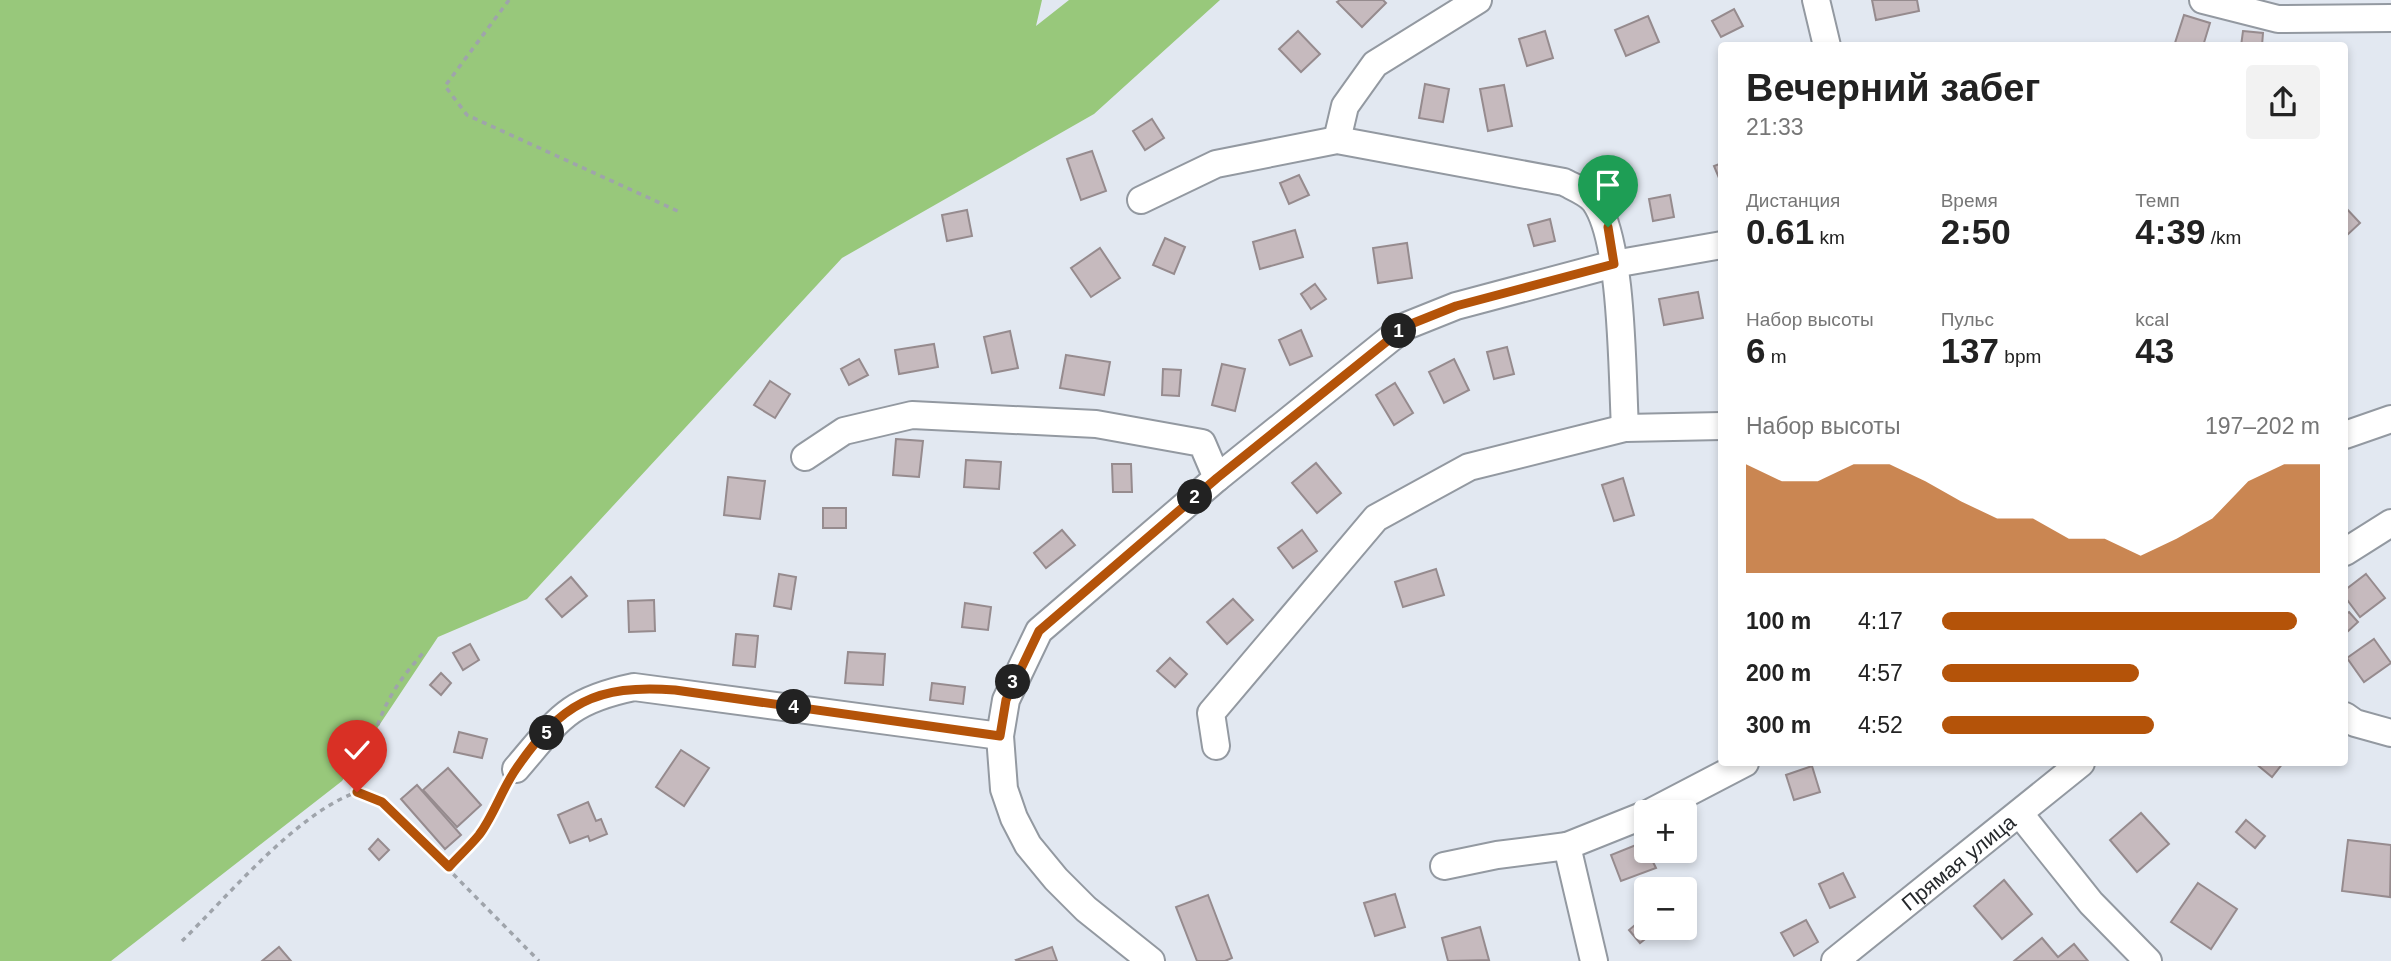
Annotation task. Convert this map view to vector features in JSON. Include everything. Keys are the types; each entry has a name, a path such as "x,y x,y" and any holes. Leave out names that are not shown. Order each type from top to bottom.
{"street":[{"path":"1337,140 1345,106 1374,64 1478,0"},
{"path":"1816,0 1826,42"},
{"path":"2203,0 2278,19 2391,18"},
{"path":"1141,200 1216,164 1337,140 1564,182 1594,199 1608,227 1614,264 1625,428"},
{"path":"1152,961 1086,909 1028,845 1014,818 1004,789 999,761 1006,700 1039,631 1217,478 1406,326 1456,306 1614,264 1718,246"},
{"path":"804,457 844,431 912,415 1083,424 1202,443 1217,478"},
{"path":"2348,434 2391,419"},
{"path":"1216,746 1211,713 1376,518 1469,467 1625,428 1718,426"},
{"path":"2348,550 2391,523"},
{"path":"516,769 558,719 583,701 634,687 1000,736"},
{"path":"2348,718 2355,723 2391,733"},
{"path":"1674,800 1739,766"},
{"name":"Прямая улица","path":"1835,961 2077,766"},
{"path":"2020,814 2091,903 2148,961"},
{"path":"1444,866 1497,855 1567,846 1634,819"},
{"path":"1567,846 1594,961"}],"path":[{"path":"509,0 445,86 467,115 682,213"},
{"path":"357,792 367,772 379,721 398,680 424,652"},
{"path":"449,867 480,834 516,769"},
{"path":"182,941 288,837 333,800 357,792 382,802 539,961"}],"green space":[{"path":"0,0 1042,0 1036,26 1069,0 1220,0 1094,114 842,258 527,599 438,637 342,781 111,961 0,961"}],"building":[{"path":"1383,0 1386,3 1362,27 1337,2"},
{"path":"1872,0 1917,0 1919,11 1876,20"},
{"path":"1734,9 1743,26 1721,37 1712,21"},
{"path":"2184,15 2210,23 2204,42 2175,42"},
{"path":"1648,16 1659,42 1626,56 1615,30"},
{"path":"1298,31 1320,54 1301,72 1279,49"},
{"path":"1545,31 1553,58 1527,66 1519,39"},
{"path":"2243,31 2263,33 2262,42 2242,42"},
{"path":"1425,84 1449,89 1443,122 1419,118"},
{"path":"1504,85 1512,126 1488,131 1480,89"},
{"path":"1152,119 1164,138 1145,150 1133,131"},
{"path":"1092,151 1106,191 1081,200 1067,159"},
{"path":"1299,175 1309,195 1289,204 1280,183"},
{"path":"1670,195 1674,217 1653,221 1649,199"},
{"path":"967,210 972,236 947,241 942,215"},
{"path":"2348,210 2360,223 2348,234"},
{"path":"1550,219 1555,241 1534,246 1528,225"},
{"path":"1295,230 1303,257 1260,269 1253,242"},
{"path":"1165,238 1185,247 1174,274 1153,265"},
{"path":"1407,243 1412,278 1378,283 1373,248"},
{"path":"1100,248 1120,278 1091,297 1071,268"},
{"path":"1315,284 1326,299 1311,309 1301,294"},
{"path":"1698,292 1703,318 1664,325 1659,299"},
{"path":"1301,330 1312,356 1290,365 1279,340"},
{"path":"1010,331 1018,368 992,373 984,337"},
{"path":"934,344 938,367 899,374 895,350"},
{"path":"1507,347 1514,374 1494,379 1487,352"},
{"path":"1066,355 1110,362 1104,395 1060,388"},
{"path":"859,359 868,375 849,385 841,369"},
{"path":"1454,359 1469,390 1444,403 1429,372"},
{"path":"1222,364 1245,369 1235,411 1212,405"},
{"path":"1163,369 1181,370 1179,396 1162,395"},
{"path":"770,381 790,394 775,418 754,405"},
{"path":"1395,383 1413,413 1394,425 1376,395"},
{"path":"896,439 923,441 919,477 893,475"},
{"path":"966,460 1001,462 999,489 964,487"},
{"path":"1316,463 1341,493 1317,513 1292,483"},
{"path":"1112,464 1131,464 1132,492 1113,492"},
{"path":"728,477 765,481 760,519 724,515"},
{"path":"1623,478 1634,515 1614,521 1602,485"},
{"path":"823,508 846,508 846,528 823,528"},
{"path":"1062,530 1075,545 1046,568 1034,553"},
{"path":"1302,530 1317,551 1293,568 1278,548"},
{"path":"1436,569 1444,595 1403,607 1395,582"},
{"path":"779,574 796,577 791,609 774,606"},
{"path":"2366,574 2385,598 2360,617 2348,601 2348,588"},
{"path":"571,577 587,596 562,617 546,599"},
{"path":"1233,599 1253,620 1227,644 1207,622"},
{"path":"654,600 655,631 629,632 628,601"},
{"path":"965,603 991,607 988,630 962,627"},
{"path":"2348,613 2358,622 2348,631"},
{"path":"736,634 758,636 755,667 733,665"},
{"path":"2374,639 2391,663 2364,682 2348,657"},
{"path":"470,644 479,660 463,670 453,653"},
{"path":"848,652 885,654 883,685 845,683"},
{"path":"1170,658 1187,674 1175,687 1157,671"},
{"path":"441,673 451,683 441,695 430,685"},
{"path":"932,683 965,687 963,704 930,700"},
{"path":"459,732 487,739 482,758 454,752"},
{"path":"681,750 709,768 684,806 656,787"},
{"path":"1812,766 1820,792 1794,800 1786,775"},
{"path":"2259,766 2281,766 2272,777"},
{"path":"448,768 481,805 457,827 423,790"},
{"path":"417,785 461,835 445,849 401,799"},
{"path":"588,802 596,821 601,819 607,834 590,841 588,836 570,843 558,815"},
{"path":"2141,813 2169,844 2137,872 2110,840"},
{"path":"2246,820 2265,836 2255,848 2236,832"},
{"path":"378,839 389,850 379,860 369,849"},
{"path":"2348,840 2391,845 2390,897 2342,891"},
{"path":"1634,846 1634,863 1654,863 1656,868 1621,881 1611,855"},
{"path":"1843,873 1855,897 1830,908 1819,884"},
{"path":"2004,880 2032,914 2002,939 1974,906"},
{"path":"2198,883 2237,909 2211,949 2171,922"},
{"path":"1395,894 1405,927 1375,936 1364,903"},
{"path":"1208,895 1232,958 1225,961 1197,961 1176,907"},
{"path":"1806,920 1818,942 1794,956 1781,933"},
{"path":"1480,927 1489,960 1448,961 1442,938"},
{"path":"2042,938 2058,957 2074,944 2088,961 2014,961"},
{"path":"279,947 291,961 262,961"},
{"path":"1052,947 1057,961 1016,960"}],"route":[{"path":"357,792 382,802 449,867 480,834 516,769 558,719 583,701 606,693 634,687 675,690 1000,736 1006,700 1039,631 1217,478 1406,326 1456,306 1614,264 1608,227"}]}
